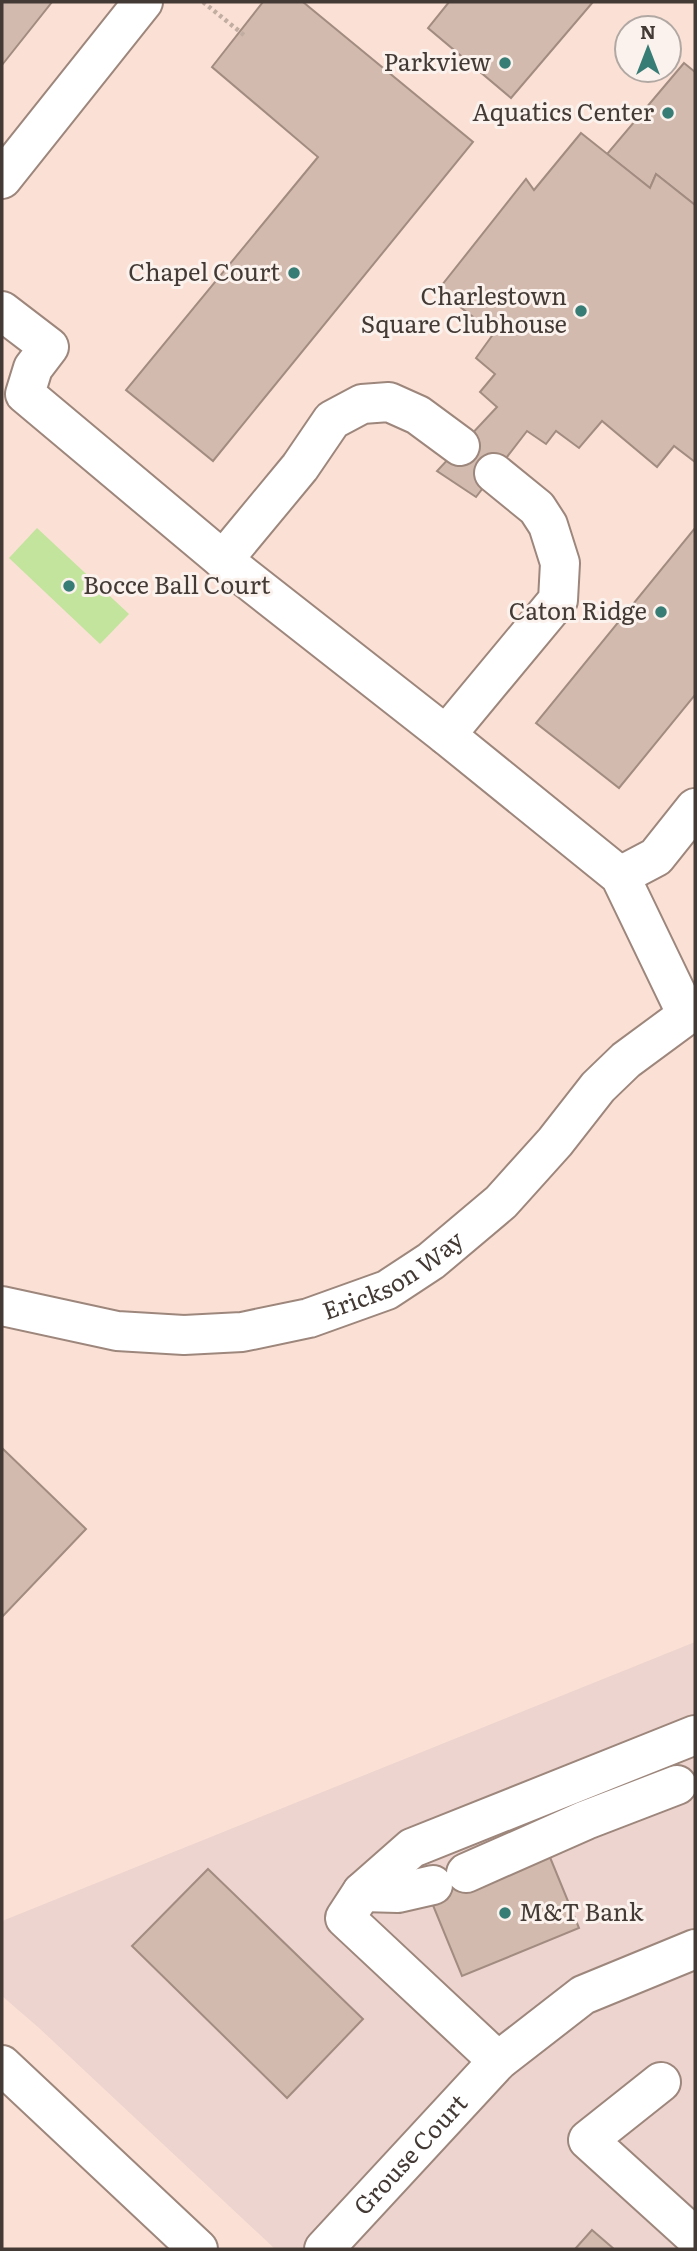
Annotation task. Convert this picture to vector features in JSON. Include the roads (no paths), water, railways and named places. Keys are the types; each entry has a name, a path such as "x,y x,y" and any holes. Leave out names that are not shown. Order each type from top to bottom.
{"street":[{"path":"2,179 143,2"},
{"path":"2,311 49,347 33,368 26,394 223,560 620,876 691,1014"},
{"path":"223,560 300,467 332,420 362,404 389,402 418,415 460,446"},
{"path":"446,735 558,600 560,563 548,525 537,508 494,473"},
{"path":"620,876 656,857 695,808"},
{"name":"Erickson Way","path":"2,1306 117,1331 184,1335 242,1332 310,1318 387,1290 431,1261 501,1202 555,1142 598,1087 625,1060 691,1014"},
{"path":"498,2060 345,1917 362,1892 412,1847 695,1735"},
{"path":"362,1892 398,1894 450,1879 677,1785"},
{"name":"Grouse Court","path":"324,2249 498,2060 583,1995 695,1950"},
{"path":"2,2065 198,2249"},
{"path":"661,2082 587,2140 695,2237"}],"place":[{"name":"Parkview","path":"505,63"},
{"name":"Aquatics Center","path":"668,113"},
{"name":"Chapel Court","path":"294,273"},
{"name":"Charlestown Square Clubhouse","path":"581,311"},
{"name":"Bocce Ball Court","path":"69,586"},
{"name":"Caton Ridge","path":"661,612"},
{"name":"M&T Bank","path":"505,1913"}]}
